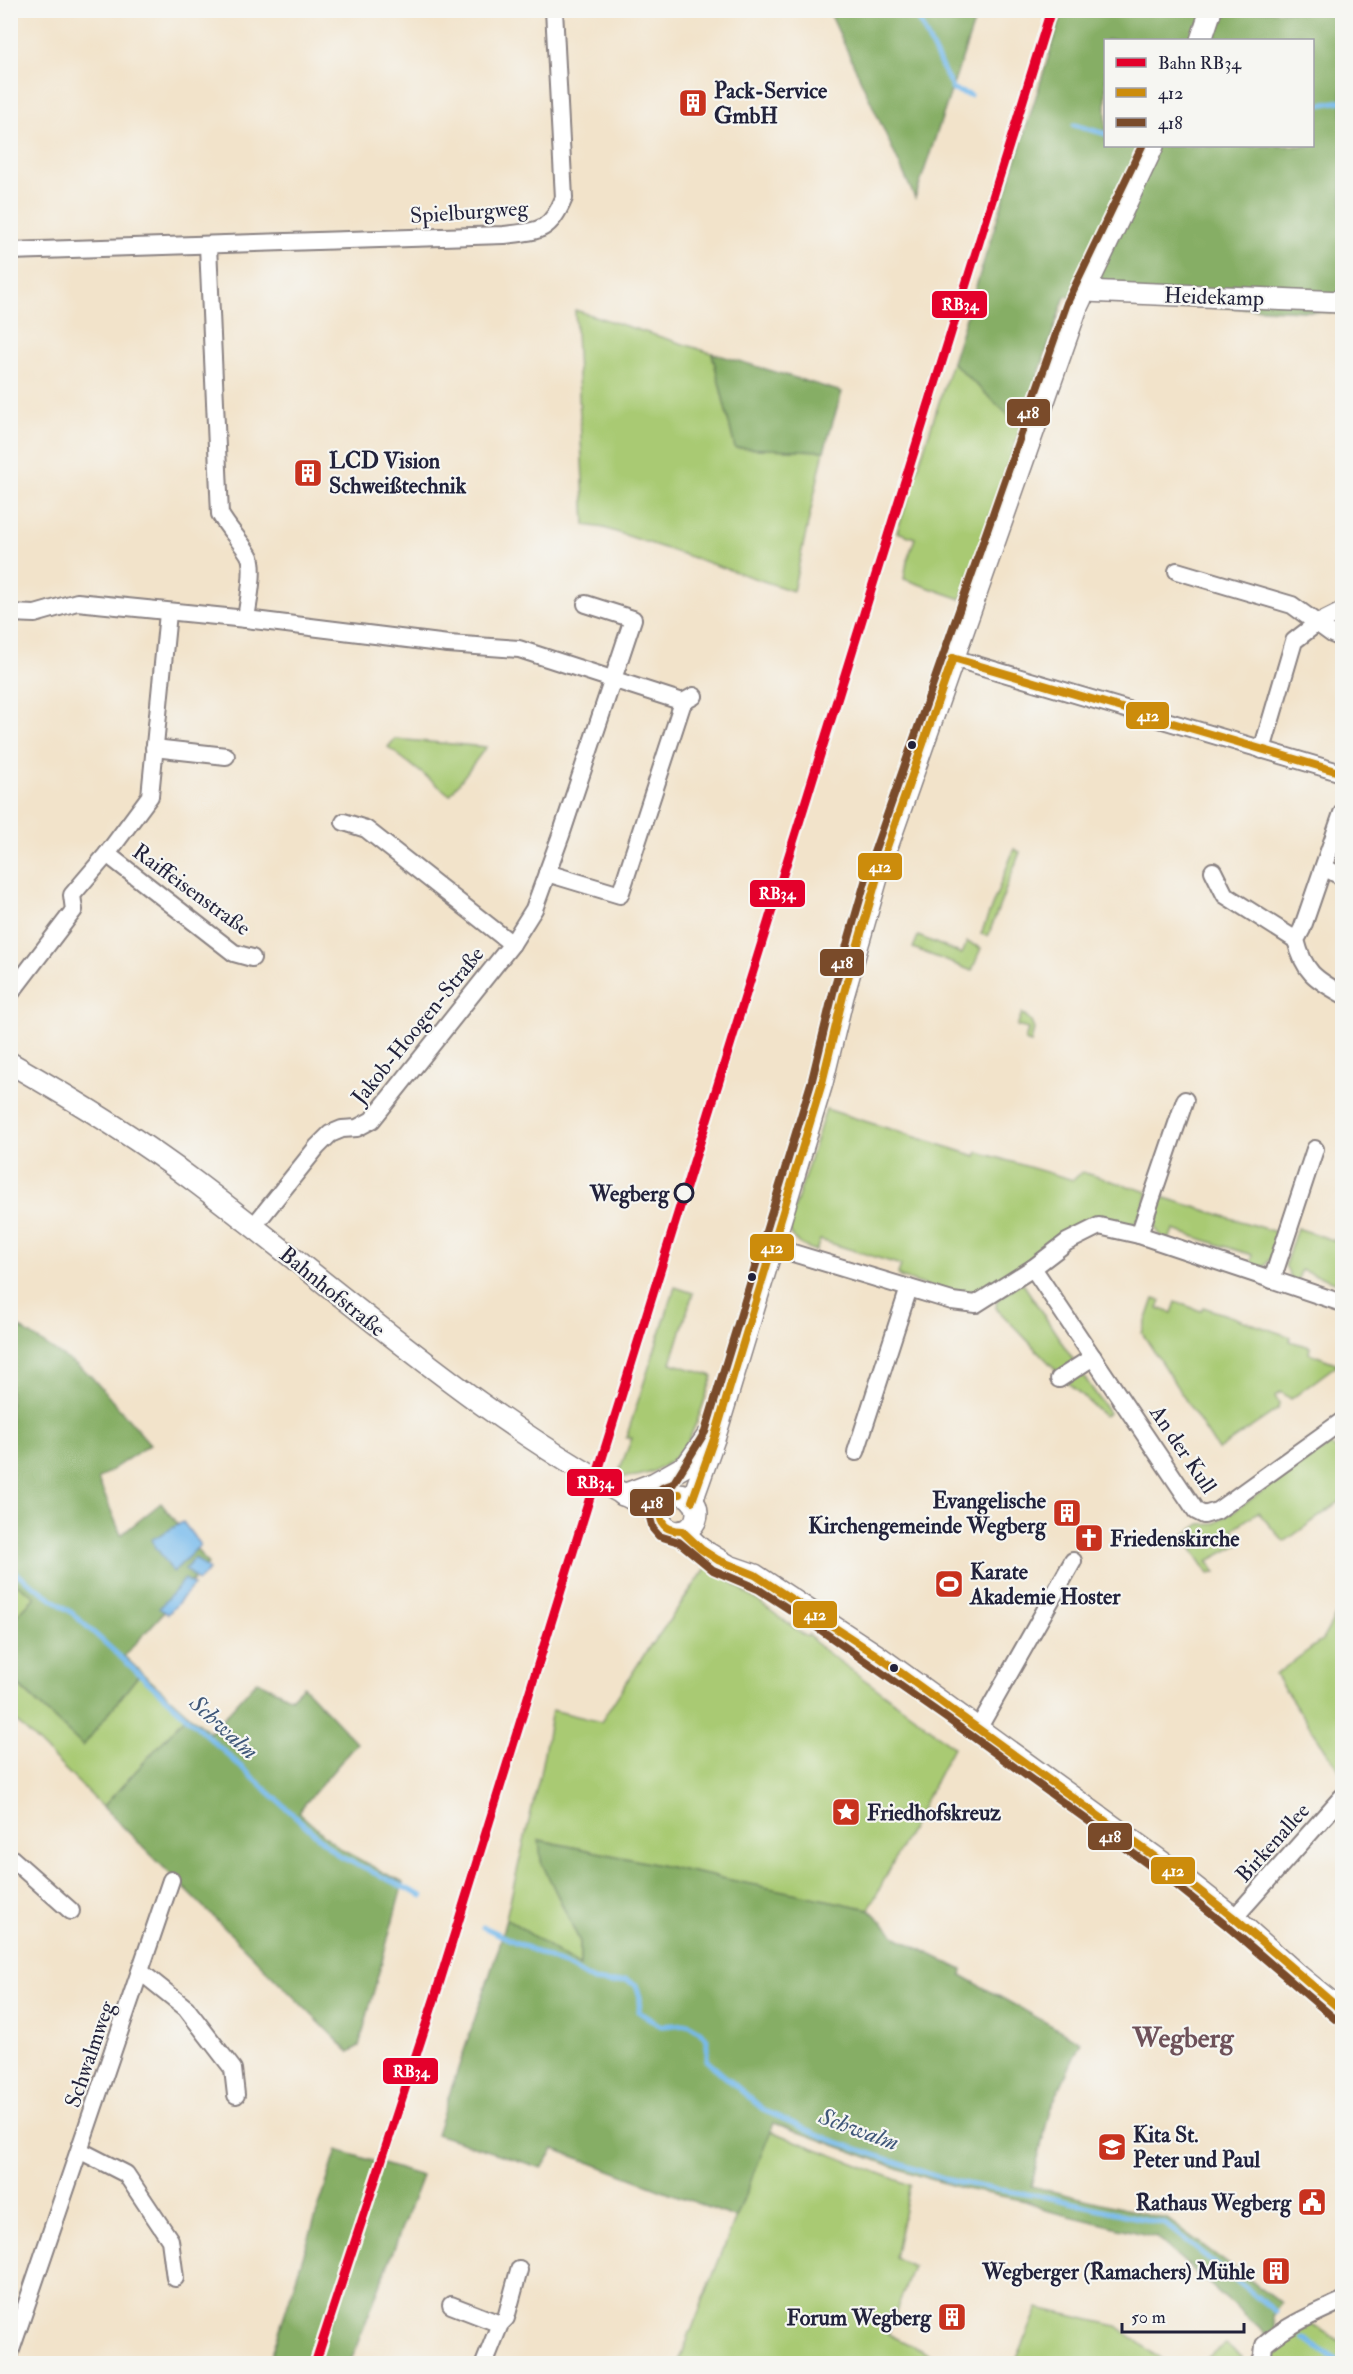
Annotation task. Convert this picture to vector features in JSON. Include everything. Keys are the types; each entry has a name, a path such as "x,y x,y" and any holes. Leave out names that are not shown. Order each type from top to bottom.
{"street":[{"name":"Spielburgweg","path":"10,251 504,235 538,230 556,218 564,198 554,10"},
{"path":"1201,39 1211,10"},
{"path":"687,1512 715,1436 773,1247 822,1083 843,996 881,864 1077,307 1153,147"},
{"path":"208,246 220,514 250,557 251,572 246,619"},
{"name":"Heidekamp","path":"1084,291 1342,302"},
{"path":"1178,571 1292,605 1316,624 1342,638"},
{"path":"10,613 35,614 77,602 168,613 246,619 448,644 519,649 612,680 689,699 620,896 547,873"},
{"name":"Jakob-Hoogen-Straße","path":"253,1227 317,1146 330,1134 342,1129 357,1128 372,1120 512,944 534,909 633,620 586,604"},
{"path":"1262,750 1294,641 1316,624 1342,611"},
{"name":"Raiffeisenstraße","path":"10,994 74,910 72,895 107,854 150,796 168,613"},
{"path":"953,658 1342,773"},
{"path":"154,748 226,756"},
{"path":"1296,940 1302,930 1342,813"},
{"name":"Jakob-Hoogen-Straße","path":"344,822 366,829 512,944"},
{"name":"Raiffeisenstraße","path":"107,854 234,953 252,958"},
{"path":"1324,867 1342,877"},
{"path":"1213,871 1225,895 1296,940 1307,971 1342,994"},
{"name":"Bahnhofstraße","path":"10,1063 160,1157 253,1227 375,1325 476,1401 554,1454 623,1495 659,1513 666,1528 671,1531 687,1512 709,1539 745,1562 756,1575 875,1654 1177,1873 1234,1918 1342,2011"},
{"path":"1139,1234 1185,1100"},
{"path":"1272,1280 1315,1149"},
{"path":"773,1247 952,1301 976,1304 1033,1268 1067,1242 1099,1226 1139,1234 1342,1303"},
{"name":"An der Kull","path":"1033,1268 1196,1510 1204,1515 1217,1511 1342,1421"},
{"path":"856,1452 909,1288"},
{"path":"1059,1378 1094,1357"},
{"path":"623,1495 655,1483 687,1465 708,1435 724,1404"},
{"path":"659,1513 663,1501 673,1495 687,1512"},
{"path":"978,1729 1073,1561"},
{"name":"Birkenallee","path":"1234,1918 1342,1797"},
{"path":"10,1857 71,1911"},
{"name":"Schwalmweg","path":"10,2354 81,2151 171,1880"},
{"path":"141,1972 186,2008 234,2069 236,2095"},
{"path":"81,2151 126,2174 170,2240 175,2278"},
{"path":"484,2364 500,2324 506,2318 519,2270"},
{"path":"1260,2364 1264,2345 1282,2330 1342,2301"},
{"path":"451,2305 500,2324"}],"green space":[{"path":"829,11 978,11 915,198"},
{"path":"1063,11 1342,11 1342,313 1086,300 1065,296 1021,427 952,362"},
{"path":"575,310 712,353 735,448 824,451 793,591 604,528 585,525"},
{"path":"712,353 842,392 824,451 735,448"},
{"path":"952,362 1021,427 961,599 904,579 915,538 897,532"},
{"path":"395,739 486,747 450,795 388,747"},
{"path":"1014,849 1020,852 988,936 981,934"},
{"path":"918,936 962,954 967,942 981,948 972,971 913,948"},
{"path":"1022,1013 1034,1029 1031,1043 1025,1041 1028,1029 1017,1026"},
{"path":"826,1109 976,1156 978,1152 1073,1180 1082,1172 1148,1192 1142,1215 1134,1224 1121,1226 1099,1219 1087,1222 989,1287 977,1291 944,1291 900,1277 898,1274 901,1265 820,1240 816,1251 798,1243 792,1236 789,1226"},
{"path":"1162,1197 1279,1233 1271,1258 1264,1267 1249,1268 1252,1255 1173,1230 1169,1240 1162,1237 1155,1228"},
{"path":"1297,1228 1342,1243 1342,1296 1338,1295 1341,1284 1301,1270 1297,1283 1291,1279 1285,1265"},
{"path":"1022,1282 1076,1364 1060,1374 996,1308 997,1300"},
{"path":"675,1287 693,1293 671,1363 713,1376 692,1433 685,1446 675,1457 664,1466 649,1473 626,1477 617,1476 632,1438 626,1438"},
{"path":"1154,1299 1161,1301 1158,1308 1172,1313 1176,1302 1201,1311 1203,1307 1291,1337 1290,1341 1310,1347 1309,1353 1338,1364 1291,1399 1281,1392 1275,1396 1279,1404 1278,1409 1218,1450 1142,1333"},
{"path":"10,1321 89,1374 150,1444 98,1479 121,1535 161,1503 208,1564 124,1656 141,1672 83,1746 11,1678 11,1621 35,1597 11,1580"},
{"path":"1080,1371 1109,1413 1104,1416 1066,1381"},
{"path":"1330,1445 1342,1451 1342,1500 1284,1542 1258,1512 1233,1529 1241,1543 1208,1561 1216,1573 1209,1574 1183,1536 1200,1524 1216,1523"},
{"path":"708,1565 807,1637 809,1635 820,1647 953,1747 869,1909 540,1840 541,1861 580,1942 580,1968 506,1918 540,1774 552,1710 601,1722 651,1644"},
{"path":"11,1580 35,1597 11,1621"},
{"path":"1342,1604 1342,1774 1275,1675 1322,1640"},
{"path":"141,1672 188,1714 103,1807 11,1716 10,1678 83,1746"},
{"path":"257,1681 291,1698 303,1686 357,1743 298,1812 340,1849 403,1883 359,2046 349,2052 103,1807 188,1714 210,1733"},
{"path":"539,1840 869,1909 898,1938 962,1970 961,1975 1081,2042 1050,2110 1031,2186 1167,2219 1282,2304 1272,2316 1276,2328 1268,2336 1156,2237 1045,2210 1026,2201 965,2189 917,2175 774,2123 736,2218 554,2149 542,2168 436,2134 499,1947 506,1918 580,1967 580,1942 541,1861"},
{"path":"770,2131 910,2185 895,2258 913,2266 888,2334 935,2357 932,2363 678,2364"},
{"path":"337,2150 422,2176 350,2363 269,2363"},
{"path":"1038,2308 1117,2326 1165,2363 1015,2363"},
{"path":"1312,2324 1342,2343 1342,2363 1272,2364 1277,2350"},
{"path":"1226,2344 1242,2357 1239,2363 1200,2363"}],"water":[{"path":"183,1522 200,1545 173,1572 151,1540"},
{"path":"195,1558 209,1570 198,1581 185,1569"},
{"path":"185,1579 194,1585 168,1614 159,1608"}],"waterway":[{"path":"914,10 953,90 970,95"},
{"path":"1314,106 1342,101"},
{"path":"1074,125 1104,133"},
{"name":"Schwalm","path":"10,1569 71,1612 339,1856 422,1896"},
{"name":"Schwalm","path":"483,1927 573,1969 593,1981 612,1983 626,1980 636,1985 640,1997 639,2012 661,2026 688,2024 700,2031 707,2039 707,2061 765,2111 829,2139 944,2179 1047,2197 1165,2224 1276,2312"},
{"name":"Schwalm","path":"1303,2339 1342,2363"}],"rail line":[{"name":"RB34","path":"315,2364 435,1997 1051,10"}],"transit line":[{"name":"418","path":"1142,147 1067,303 871,861 833,993 812,1080 705,1432 673,1484 662,1488 654,1496 649,1514 653,1529 659,1536 679,1542 713,1570 758,1589 815,1626 969,1734 1171,1881 1335,2019"},
{"name":"412","path":"953,658 1342,773"},
{"name":"412","path":"692,1501 715,1436 822,1083 843,996 881,864 953,658"},
{"name":"412","path":"679,1494 667,1497 663,1503 660,1515 664,1525 682,1531 701,1549 718,1560 755,1575 875,1654 1177,1873 1234,1918 1342,2011"}],"place":[{"name":"Pack-Service GmbH","path":"693,103"},
{"name":"LCD Vision Schweißtechnik","path":"308,473"},
{"name":"Wegberg","path":"684,1193"},
{"name":"Evangelische Kirchengemeinde Wegberg","path":"1067,1513"},
{"name":"Friedenskirche","path":"1089,1538"},
{"name":"Karate Akademie Hoster","path":"949,1584"},
{"name":"Friedhofskreuz","path":"846,1812"},
{"name":"Kita St. Peter und Paul","path":"1112,2147"},
{"name":"Rathaus Wegberg","path":"1312,2202"},
{"name":"Wegberger (Ramachers) Mühle","path":"1276,2271"},
{"name":"Forum Wegberg","path":"952,2317"}],"district":[{"name":"Wegberg","path":"1183,2037"}]}
